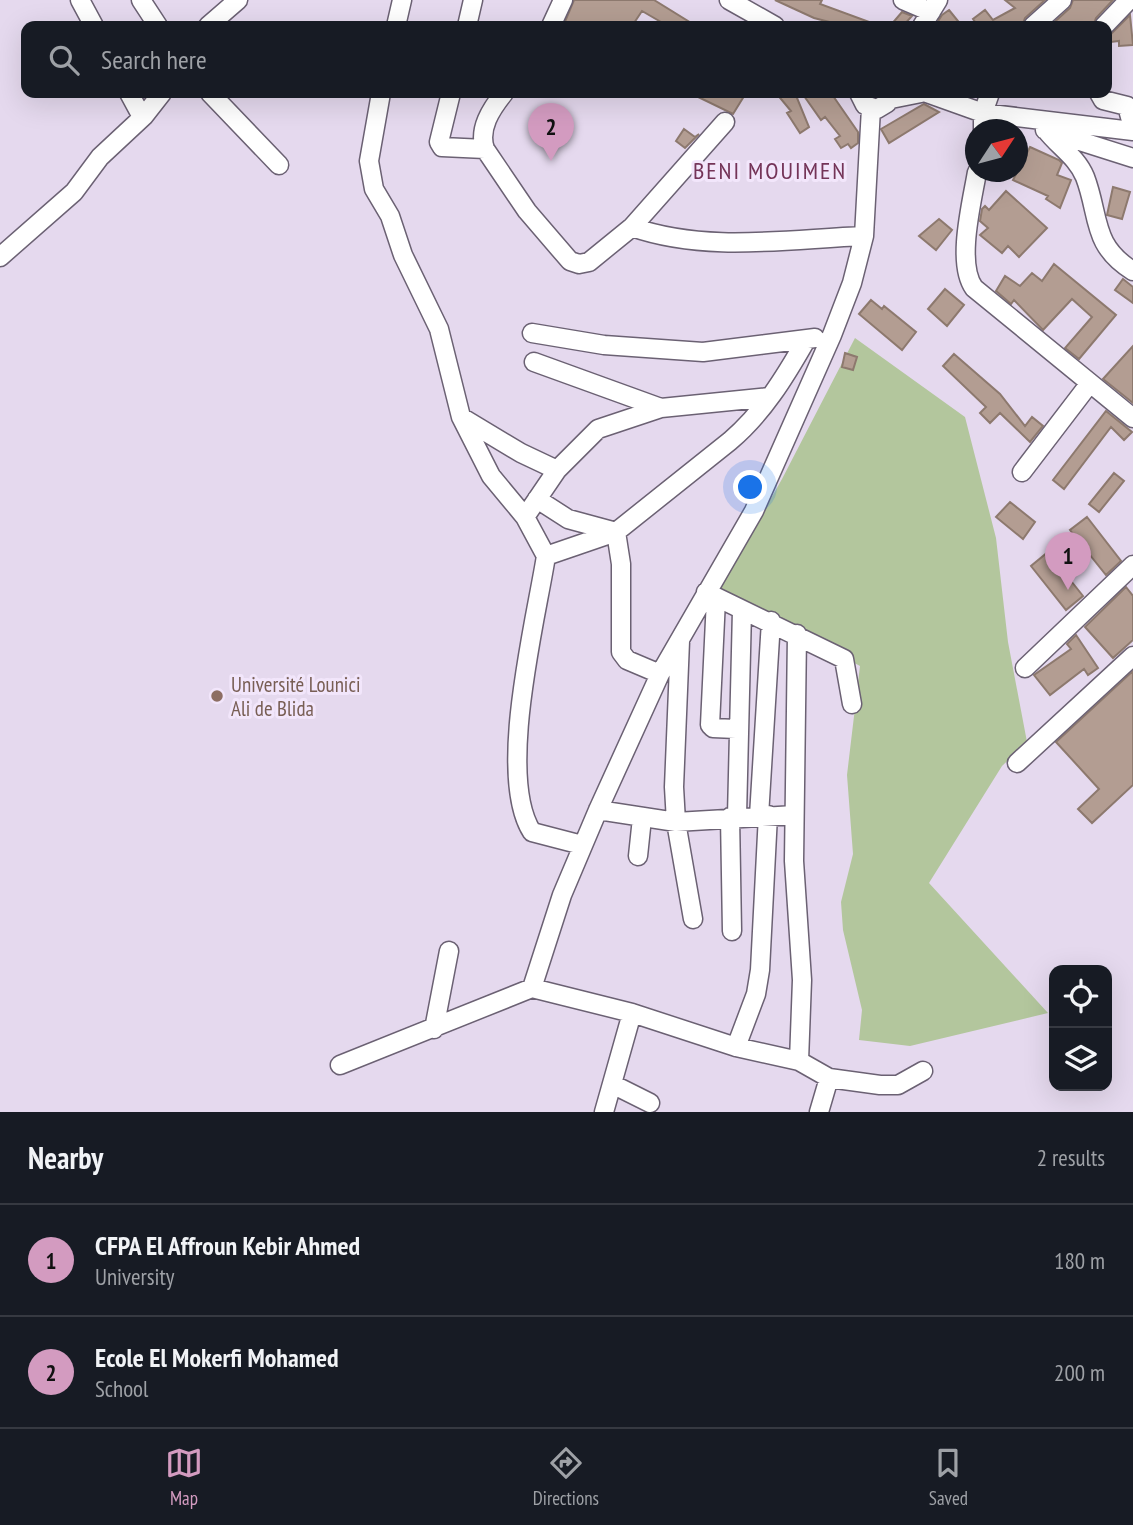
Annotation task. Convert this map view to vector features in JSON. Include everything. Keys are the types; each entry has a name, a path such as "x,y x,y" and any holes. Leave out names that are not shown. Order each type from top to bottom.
{"street":[{"path":"80,0 91,21"},
{"path":"141,0 155,21"},
{"path":"214,21 238,0"},
{"path":"397,21 402,0"},
{"path":"468,21 473,0"},
{"path":"553,21 563,0"},
{"path":"729,0 766,21"},
{"path":"903,0 931,13"},
{"path":"1039,21 1062,0"},
{"path":"1109,21 1129,0"},
{"path":"132,98 142,117"},
{"path":"0,257 74,192 100,157 158,98"},
{"path":"215,98 279,165"},
{"path":"380,98 369,161 370,175 439,329 461,417 491,476 525,517 546,556 517,727 520,782 532,832 582,845"},
{"path":"450,98 439,142 442,147 456,150 485,149"},
{"path":"501,98 484,128 481,138 485,149 527,211 570,261 579,264 589,262 632,227 725,122"},
{"path":"862,98 865,105 872,108 883,107 890,98"},
{"path":"937,98 979,119"},
{"path":"984,119 989,98"},
{"path":"1002,119 1133,130 1127,106 1102,98"},
{"path":"532,988 597,810 660,674 680,637 711,596 754,511 832,335 852,283 864,236 872,108"},
{"path":"1012,118 1133,158"},
{"path":"1046,130 1081,169 1100,238 1111,254 1133,271"},
{"path":"976,182 965,261 967,279 974,288 1133,418"},
{"path":"632,227 665,238 698,243 864,236"},
{"path":"532,334 604,345 703,352 832,335"},
{"path":"546,556 616,532 746,428 770,397 806,340"},
{"path":"534,362 661,408"},
{"path":"1022,472 1090,383"},
{"path":"525,517 557,470 598,429 661,408 770,397"},
{"path":"461,417 521,453 557,470"},
{"path":"537,499 568,519 616,532"},
{"path":"616,532 621,564 621,652 628,660 660,674"},
{"path":"1026,668 1133,565"},
{"path":"711,596 771,621 846,661 852,704"},
{"path":"711,596 710,725 713,728 737,729"},
{"path":"732,932 733,817 742,611"},
{"path":"736,1047 756,995 760,970 771,621"},
{"path":"797,634 794,816 802,981 799,1061"},
{"path":"680,637 676,822 693,919"},
{"path":"1017,763 1133,656"},
{"path":"597,810 676,822 764,815 794,816"},
{"path":"638,856 642,818"},
{"path":"435,1029 449,951"},
{"path":"340,1065 532,988 632,1013 736,1047 799,1061 828,1078 891,1086 923,1071"},
{"path":"604,1112 614,1086 632,1013"},
{"path":"819,1112 828,1078"},
{"path":"614,1086 650,1103"}],"green space":[{"path":"855,338 965,417 996,538 1008,642 1027,742 1002,766 929,883 1048,1013 910,1046 859,1040 862,1010 843,930 841,902 853,854 847,775 860,666 719,590 782,479"}],"building":[{"path":"574,0 654,0 688,21 659,21 642,11 635,21 565,21"},
{"path":"775,0 822,0 820,4 866,21 826,21"},
{"path":"1005,0 1045,0 1024,21 974,21 973,19 985,10 993,20 1015,8"},
{"path":"1073,0 1113,0 1095,21 1056,21 1070,8"},
{"path":"949,10 958,21 938,21"},
{"path":"902,12 912,16 908,21 894,21"},
{"path":"1130,15 1133,45 1119,46 1119,41 1112,42 1112,33"},
{"path":"700,98 743,98 733,114"},
{"path":"780,98 797,98 809,127 800,133 787,113 791,111"},
{"path":"806,98 834,98 858,132 858,143 851,148 848,144 841,148 835,139 840,136 825,117 821,120"},
{"path":"924,104 939,112 889,143 881,129"},
{"path":"684,129 695,137 699,134 685,148 676,141"},
{"path":"1030,147 1062,163 1057,175 1071,180 1060,208 1046,199 1048,196 1017,182 1028,182"},
{"path":"1113,187 1130,192 1122,219 1107,215"},
{"path":"1006,191 1047,228 1019,257 1008,246 1002,253 980,235 988,228 980,221 982,209 985,206 989,210"},
{"path":"939,219 952,230 936,250 919,236"},
{"path":"1054,264 1116,315 1079,359 1065,348 1092,317 1072,299 1043,330 1014,300 1011,304 996,291 1005,276 1020,286 1032,273 1042,281"},
{"path":"1123,279 1133,287 1133,303 1115,290"},
{"path":"945,289 964,305 947,326 928,309"},
{"path":"871,300 882,309 884,306 916,332 902,350 859,314"},
{"path":"1133,346 1133,403 1103,379"},
{"path":"845,353 857,357 853,370 842,367"},
{"path":"954,354 1000,394 1025,426 1032,417 1043,426 1030,442 1000,413 990,423 980,413 986,407 943,366"},
{"path":"1106,411 1132,432 1124,440 1111,427 1064,489 1053,480"},
{"path":"1114,473 1124,481 1099,512 1089,504"},
{"path":"1010,502 1035,522 1023,539 996,517"},
{"path":"1087,517 1121,561 1106,575 1070,530"},
{"path":"1048,552 1083,596 1066,610 1031,566"},
{"path":"1126,587 1133,596 1133,640 1113,658 1085,627"},
{"path":"1076,635 1098,668 1088,675 1084,669 1050,695 1034,675 1071,649 1067,644"},
{"path":"1133,671 1133,785 1092,823 1078,809 1099,789 1056,742"}],"place":[{"name":"Ecole El Mokerfi Mohamed","path":"551,161"},
{"name":"CFPA El Affroun Kebir Ahmed","path":"1068,590"},
{"name":"Université Lounici Ali de Blida","path":"217,696"}],"district":[{"name":"BENI MOUIMEN","path":"770,170"}]}
